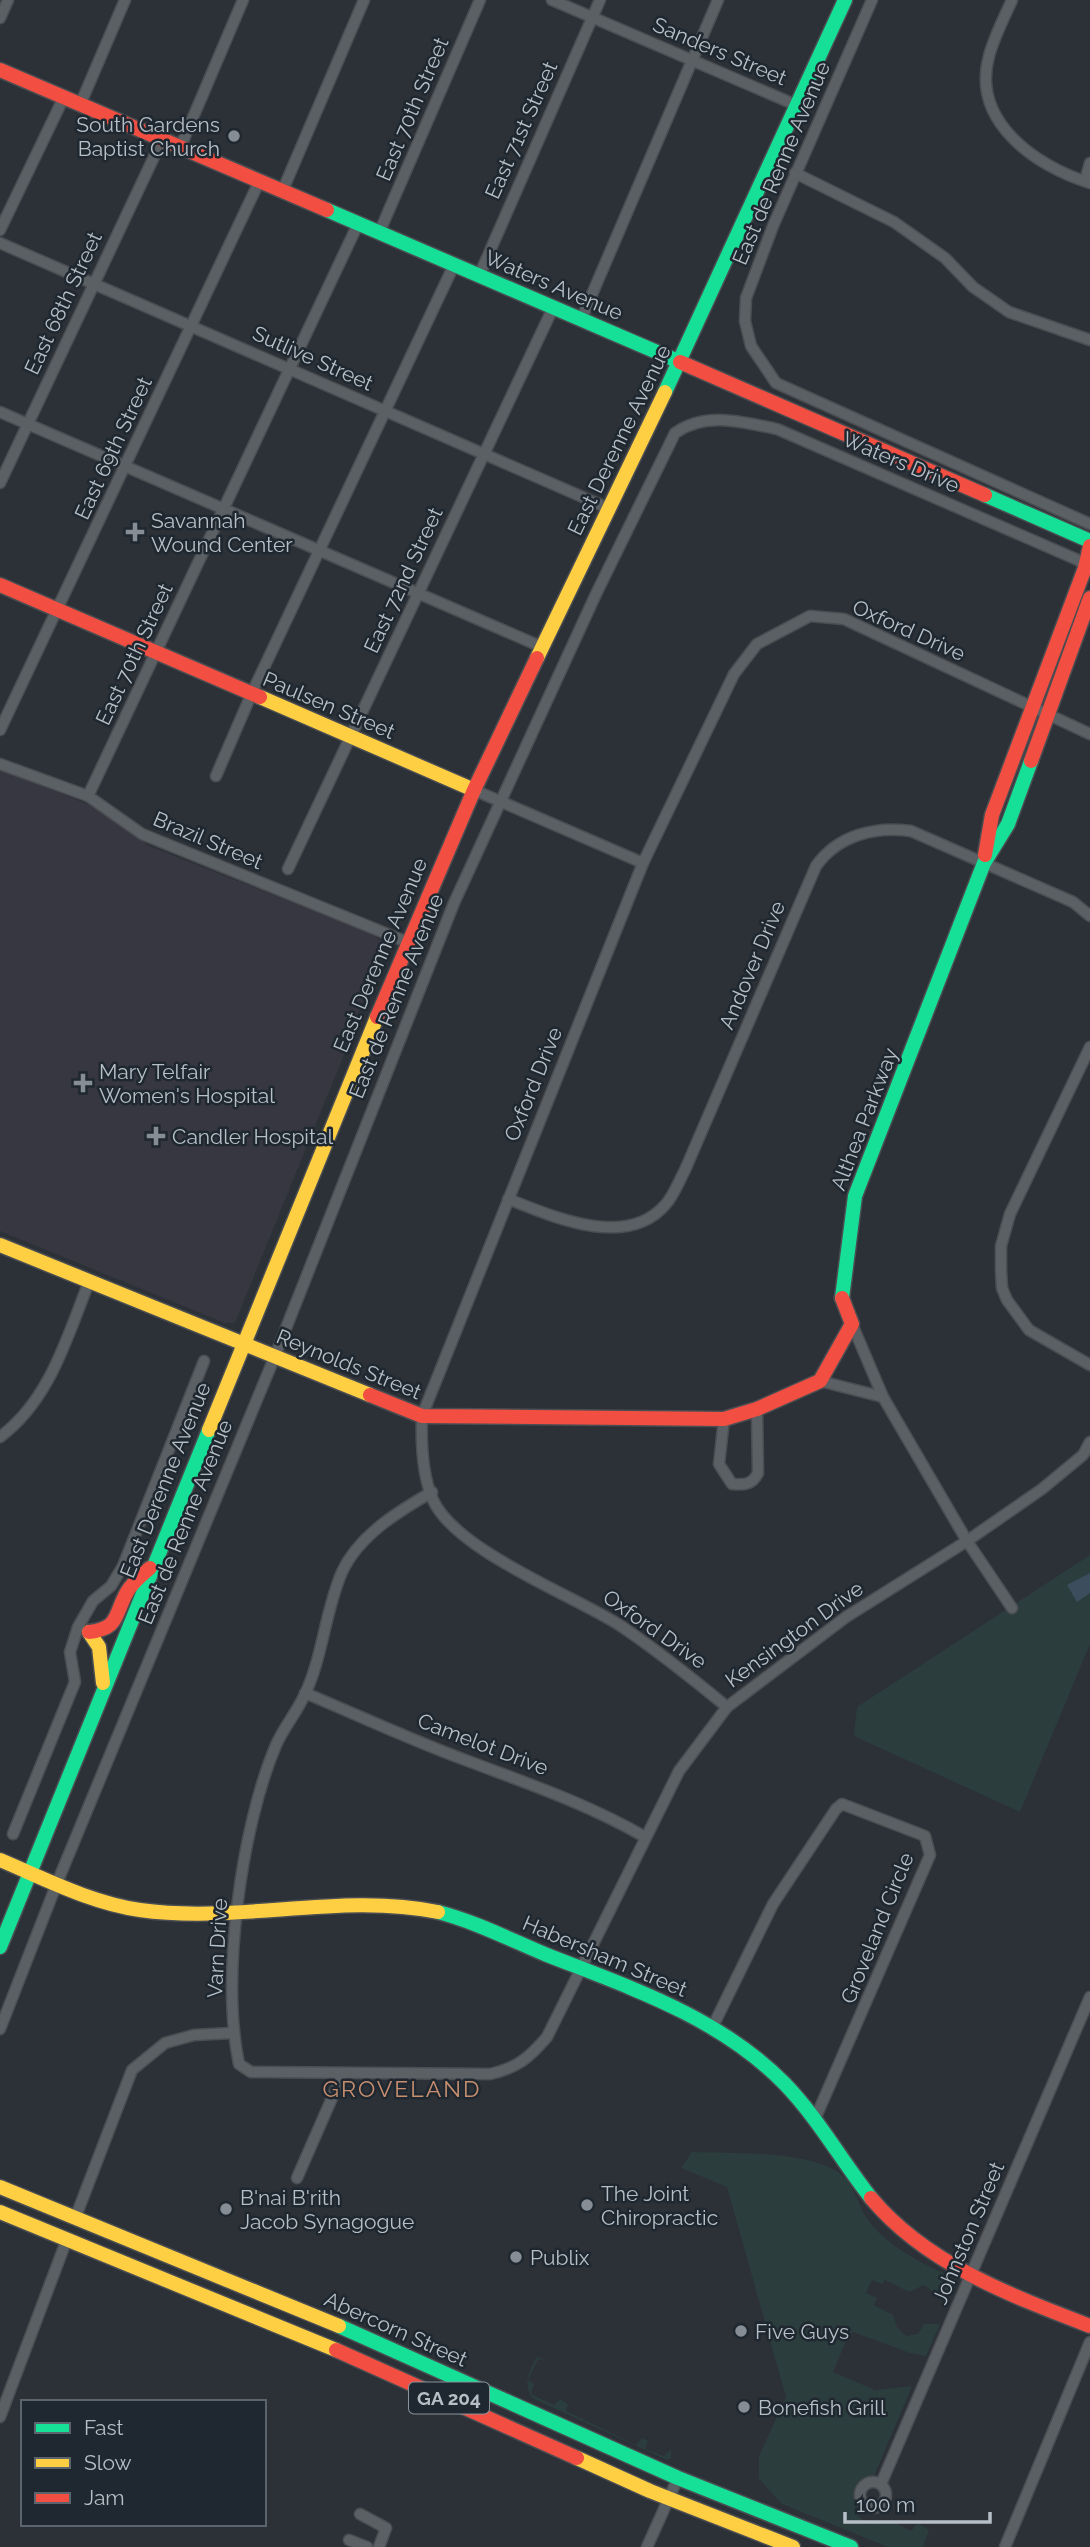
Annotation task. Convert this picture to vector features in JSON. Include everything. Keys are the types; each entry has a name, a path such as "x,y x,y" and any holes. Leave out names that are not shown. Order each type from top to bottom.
{"main road":[{"name":"East Derenne Avenue","path":"0,1947 407,942 474,790 680,362 845,0"},
{"name":"Waters Avenue","path":"0,70 680,362 1090,544"},
{"name":"Althea Parkway","path":"984,863 992,815 1088,569 1090,544"},
{"name":"Paulsen Street","path":"0,585 474,790"},
{"name":"Althea Parkway","path":"852,1324 842,1302 855,1196 984,863 1009,824 1090,598"},
{"name":"Reynolds Street","path":"0,1245 422,1416 724,1419 757,1409 820,1381"},
{"path":"820,1381 852,1324"},
{"path":"104,1687 99,1647 89,1632 106,1630 113,1624 128,1589 153,1565"},
{"name":"Habersham Street","path":"0,1860 95,1899 140,1909 236,1911 372,1906 428,1911 481,1927 580,1967 713,2026 753,2054 815,2119 878,2205 902,2229 971,2275 1020,2300 1090,2326"},
{"name":"Abercorn Street","path":"0,2187 76,2216 423,2363 678,2479 851,2547"},
{"name":"Abercorn Street","path":"0,2212 420,2384 668,2498 793,2547"},
{"path":"221,2302 224,2295 244,2288"}],"street":[{"path":"0,18 8,0"},
{"path":"80,105 125,0"},
{"path":"180,148 243,0"},
{"path":"282,192 363,0"},
{"name":"East 70th Street","path":"379,233 480,0"},
{"name":"Sanders Street","path":"552,0 796,105"},
{"name":"East 71st Street","path":"479,276 600,0"},
{"path":"581,320 718,0"},
{"name":"East de Renne Avenue","path":"751,346 745,321 746,298 795,173 872,0"},
{"path":"1012,0 989,56 987,93 993,110 1003,130 1041,161 1088,182 1090,163"},
{"path":"0,230 64,97"},
{"name":"East 68th Street","path":"0,483 162,140"},
{"path":"795,173 894,222 945,258 973,286 1009,312 1090,340"},
{"name":"East 69th Street","path":"0,730 259,182"},
{"name":"East 70th Street","path":"88,796 358,224"},
{"name":"Sutlive Street","path":"0,243 610,509"},
{"path":"216,776 251,695 454,265"},
{"name":"East 72nd Street","path":"288,869 553,308"},
{"name":"Waters Drive","path":"751,346 776,383 1090,524"},
{"path":"0,412 542,647"},
{"name":"Waters Drive","path":"689,423 729,419 777,429 1078,560 1088,569"},
{"name":"East de Renne Avenue","path":"0,2029 57,1883 275,1356 448,916 499,801 675,433 689,423"},
{"name":"Oxford Drive","path":"727,1707 623,1628 474,1544 449,1521 433,1499 421,1449 422,1416 643,863 734,674 757,644 810,616 844,619 1033,709"},
{"path":"1033,709 1090,734"},
{"name":"Brazil Street","path":"0,764 88,796 142,834 407,942"},
{"name":"Paulsen Street","path":"474,790 643,863"},
{"name":"Andover Drive","path":"508,1199 582,1224 616,1227 642,1224 666,1204 685,1170 816,866 828,849 885,827 911,831 1073,902 1090,916"},
{"path":"1090,1047 1010,1214 1001,1246 1000,1270 1002,1288 1007,1300 1030,1330 1090,1365"},
{"path":"0,1437 25,1415 43,1390 89,1282"},
{"name":"Althea Parkway","path":"852,1324 883,1397 967,1541 1012,1608"},
{"path":"13,1834 75,1682 69,1652 78,1627 93,1601 111,1586 123,1566 204,1361"},
{"path":"820,1381 883,1397"},
{"path":"724,1419 719,1464 732,1484 744,1485 754,1481 758,1473 757,1409"},
{"name":"Kensington Drive","path":"580,1967 679,1771 727,1707 846,1617 967,1541 1042,1489 1083,1455 1090,1442"},
{"name":"Varn Drive","path":"432,1492 398,1511 370,1535 343,1571 306,1693 276,1745 248,1844 236,1911 232,2033 239,2064 251,2071 343,2073 490,2074 512,2069 530,2057 547,2037 580,1967"},
{"name":"Camelot Drive","path":"306,1693 468,1761 520,1778 602,1812 645,1837"},
{"name":"Groveland Circle","path":"713,2026 773,1904 836,1808 842,1804 925,1836 930,1855 815,2119"},
{"name":"Johnston Street","path":"881,2484 1090,1997"},
{"path":"76,2216 132,2070 165,2043 194,2035 232,2033"},
{"path":"297,2178 343,2073"},
{"path":"0,2417 67,2239"},
{"path":"1005,2547 1090,2342"},
{"path":"647,2547 678,2479"},
{"path":"360,2514 386,2528 379,2547"},
{"path":"349,2540 367,2547"}],"shaded area":[{"name":"Candler Hospital","path":"0,769 107,812 149,846 367,932 382,941 350,1040 235,1323 225,1323 0,1231"},
{"path":"1090,1555 1090,1644 1020,1812 854,1736 857,1707"},
{"path":"692,2152 773,2155 815,2162 832,2169 845,2178 868,2220 887,2240 909,2255 957,2280 947,2303 924,2285 909,2292 885,2280 882,2284 872,2280 866,2293 877,2298 874,2305 893,2315 897,2327 906,2336 918,2334 924,2324 940,2324 926,2356 910,2353 853,2332 849,2334 833,2372 875,2390 912,2386 874,2476 859,2489 855,2504 859,2517 866,2522 889,2520 911,2531 918,2523 929,2530 923,2547 888,2547 782,2504 759,2479 759,2456 786,2397 727,2187 681,2168"},
{"path":"536,2358 545,2361 538,2359 528,2380"},
{"path":"528,2380 534,2384 531,2394 554,2405 560,2399 568,2404 566,2411 636,2445 642,2438 648,2441 645,2449 664,2456 671,2450 671,2458 667,2460 532,2398 529,2393"}],"water":[{"path":"1090,1573 1090,1593 1077,1602 1067,1585"}],"traffic: fast":[{"path":"665,392 845,0"},
{"path":"327,210 680,362"},
{"path":"985,495 1090,541"},
{"path":"842,1298 855,1196 984,863 1008,824 1031,761"},
{"path":"0,1947 209,1430"},
{"path":"438,1912 480,1926 642,1993 703,2022 731,2040 759,2060 796,2096 871,2198"},
{"path":"339,2326 678,2478 851,2547"}],"traffic: slow":[{"path":"537,658 665,392"},
{"path":"260,697 474,790"},
{"path":"209,1430 377,1017"},
{"path":"0,1245 370,1395"},
{"path":"89,1632 99,1647 103,1683"},
{"path":"0,1860 86,1896 140,1910 215,1913 364,1905 438,1912"},
{"path":"0,2187 339,2326"},
{"path":"0,2212 336,2350"},
{"path":"577,2458 650,2491 793,2547"}],"traffic: jam":[{"path":"0,70 327,210"},
{"path":"680,362 985,495"},
{"path":"985,855 992,815 1085,568 1090,546"},
{"path":"0,585 260,697"},
{"path":"1031,761 1090,598"},
{"path":"377,1017 474,790 537,658"},
{"path":"370,1395 422,1416 724,1419 757,1409 820,1381 852,1324 842,1298"},
{"path":"89,1632 111,1624 129,1589 150,1568"},
{"path":"871,2198 917,2242 944,2260 1001,2290 1090,2326"},
{"path":"336,2350 577,2458"}],"place":[{"name":"South Gardens Baptist Church","path":"234,136"},
{"name":"Savannah Wound Center","path":"135,532"},
{"name":"Mary Telfair Women's Hospital","path":"83,1083"},
{"name":"Candler Hospital","path":"156,1136"},
{"name":"The Joint Chiropractic","path":"587,2205"},
{"name":"B'nai B'rith Jacob Synagogue","path":"226,2209"},
{"name":"Publix","path":"516,2257"},
{"name":"Five Guys","path":"741,2331"},
{"name":"Bonefish Grill","path":"744,2407"}],"district":[{"name":"GROVELAND","path":"402,2088"}]}
